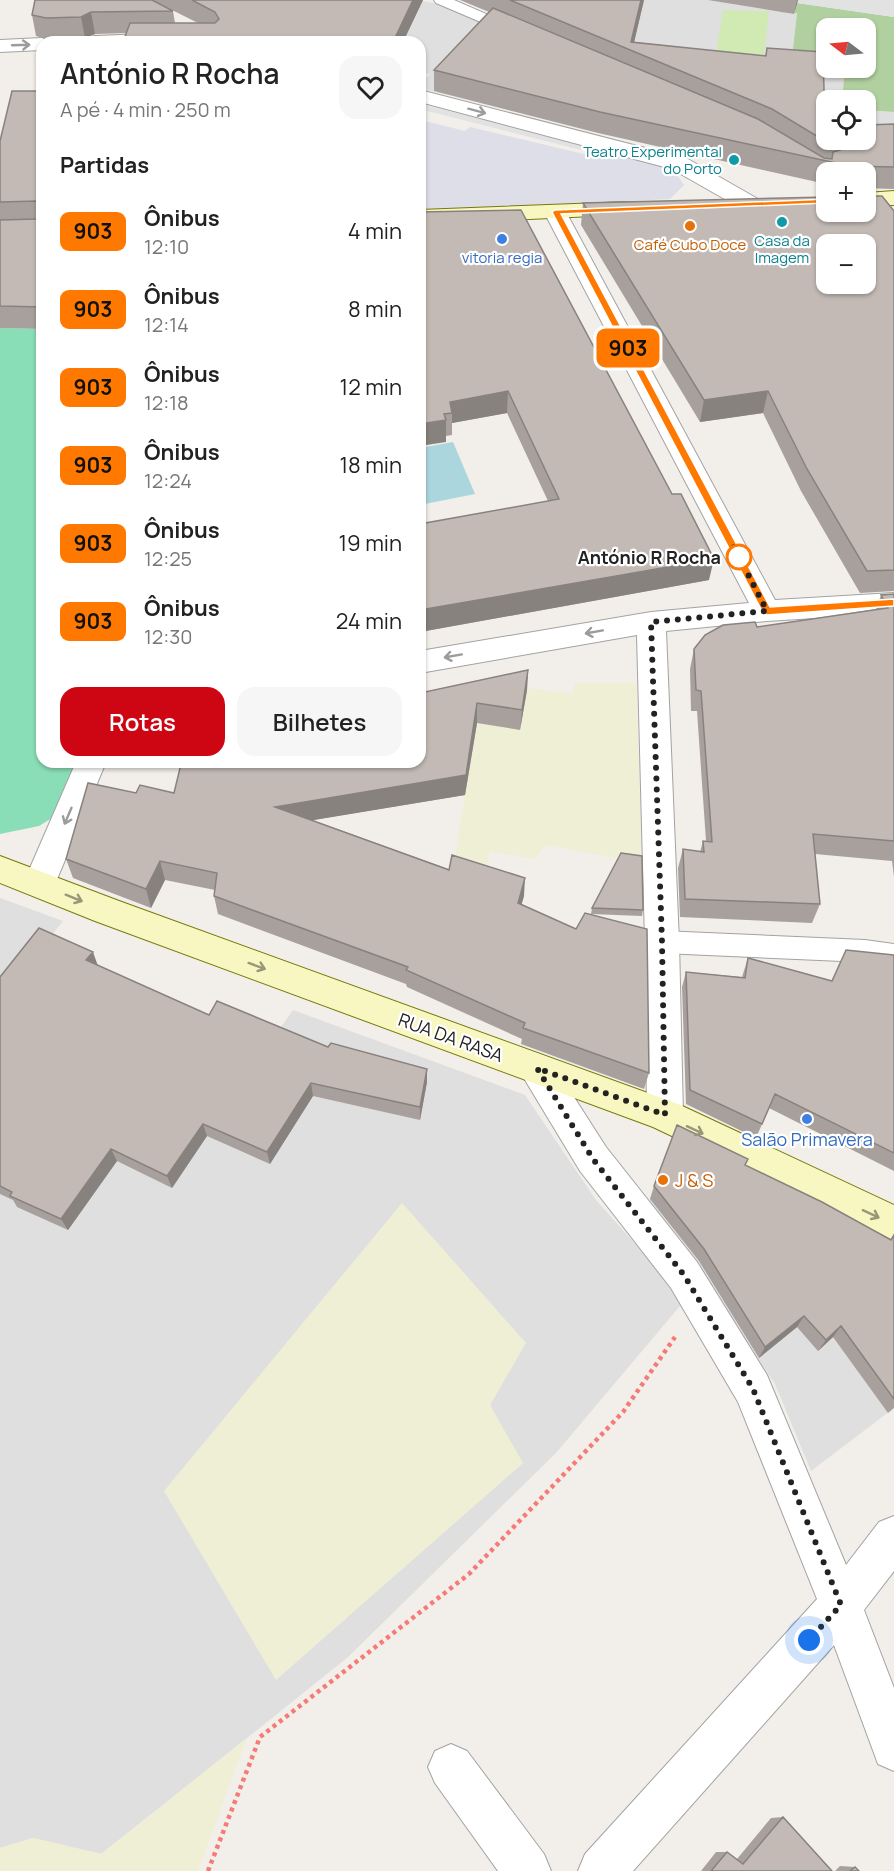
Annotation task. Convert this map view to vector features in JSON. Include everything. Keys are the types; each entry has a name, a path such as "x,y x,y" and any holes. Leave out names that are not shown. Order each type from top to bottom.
{"main road":[{"path":"876,199 894,198"},
{"path":"706,206 761,203"},
{"path":"426,217 651,208"},
{"name":"RUA DA RASA","path":"0,869 107,911 665,1115 894,1224"}],"street":[{"path":"0,46 36,44"},
{"path":"426,98 680,164 761,203"},
{"path":"555,212 767,611"},
{"path":"426,661 651,622 767,611 894,603"},
{"path":"651,622 662,942 665,1115"},
{"path":"39,884 88,768"},
{"path":"537,1068 593,1159 684,1275 753,1389 841,1605 894,1748"},
{"path":"602,1871 841,1605 894,1537"},
{"path":"451,1767 527,1871"}],"lane":[{"path":"441,0 535,40"},
{"path":"662,942 865,951 894,955"}],"path":[{"path":"208,1871 260,1737 469,1574 623,1412 700,1302"}],"shaded area":[{"path":"417,0 444,5 538,46 505,109 426,89 426,78 430,74 426,73 426,36 274,36"},
{"path":"537,0 798,0 780,12 797,13 792,56 816,57 816,78 844,78 843,90 816,90 816,146"},
{"path":"798,0 894,0 894,17 797,3"},
{"path":"426,105 585,145 581,150 426,111"},
{"path":"876,111 894,112 894,189 876,188 876,162 847,162 824,150 876,150"},
{"path":"426,121 465,131 470,127 592,156 609,152 663,165 675,172 684,185 670,199 426,211"},
{"path":"0,898 63,921 0,999"},
{"path":"293,1010 525,1095 596,1200 685,1300 556,1453 348,1657 247,1738 101,1854 33,1838 0,1848 0,1192 274,1037"},
{"path":"670,1146 894,1408 811,1471 775,1384 728,1313 647,1207"}],"green space":[{"path":"797,3 894,17 894,112 876,111 876,90 843,90 844,78 876,78 876,18 816,18 816,58 792,57 797,13 779,12"},
{"path":"723,10 769,11 760,95 713,72"},
{"path":"0,328 36,329 36,768 75,768 57,815 39,826 0,834"},
{"path":"575,683 636,683 642,863 546,845 534,859 490,851 484,876 452,874 478,716 520,730 527,688 573,694"},
{"path":"402,1203 526,1343 490,1405 523,1463 276,1680 164,1491"},
{"path":"247,1738 198,1871 0,1871 0,1848 33,1838 102,1854"}],"water":[{"path":"453,442 475,494 426,504 426,447"}],"building":[{"path":"35,0 152,0 173,11 91,12 81,17 46,18 32,15"},
{"path":"192,0 413,0 396,36 125,36 130,23 215,23 219,19 215,12"},
{"path":"510,0 641,0 631,42 766,56 767,48 816,52 816,78 824,78 824,90 816,90 816,136 772,109"},
{"path":"493,8 758,119 824,158 832,159 833,152 876,150 876,125 894,124 894,167 876,167 876,162 831,162 600,112 434,70"},
{"path":"12,91 36,91 36,201 0,202 0,141"},
{"path":"876,196 882,196 894,211 894,570 867,571 807,469 768,391 704,400 583,203 816,197 816,222 876,222"},
{"path":"521,210 672,494 681,494 714,559 426,609 426,523 559,499 508,391 450,402 452,413 444,414 446,420 426,423 426,212"},
{"path":"36,219 36,307 0,306 0,220"},
{"path":"894,594 894,841 813,834 820,904 685,899 683,849 704,852 703,841 712,842 701,691 696,690 694,649 705,635 723,625 755,622 757,627 888,608 881,595"},
{"path":"528,670 522,710 477,703 466,775 275,807 449,870 452,855 525,878 518,903 576,929 585,913 647,929 649,1073 523,1028 525,1023 406,970 408,967 214,896 217,873 160,861 146,889 66,859 88,783 136,793 140,785 174,793 180,768 426,768 426,692"},
{"path":"621,853 642,856 643,910 592,908"},
{"path":"39,928 93,952 86,960 209,1015 217,1001 328,1047 331,1043 427,1069 420,1107 311,1083 267,1152 203,1124 167,1176 111,1149 61,1219 10,1196 12,1192 0,1186 0,977"},
{"path":"846,950 894,955 894,1153 775,1094 762,1124 690,1090 686,972 745,978 748,958 832,981"},
{"path":"677,1125 748,1159 745,1165 822,1202 891,1240 894,1235 894,1399 841,1326 826,1340 804,1316 765,1347 704,1249 654,1186"},
{"path":"783,1817 832,1871 711,1871 727,1852 743,1864"}],"bus line":[{"name":"903","path":"816,201 555,212 767,611 894,603"}],"place":[{"name":"Teatro Experimental do Porto","path":"734,160"},
{"name":"Casa da Imagem","path":"782,222"},
{"name":"Café Cubo Doce","path":"690,226"},
{"name":"vitoria regia","path":"502,239"},
{"name":"António R Rocha","path":"739,557"},
{"name":"Salão Primavera","path":"807,1119"},
{"name":"J & S","path":"663,1180"}],"route":[{"path":"739,557 734,547 767,611 651,622 665,1046 665,1115 537,1068 593,1159 684,1275 753,1389 841,1605 809,1640"}]}
